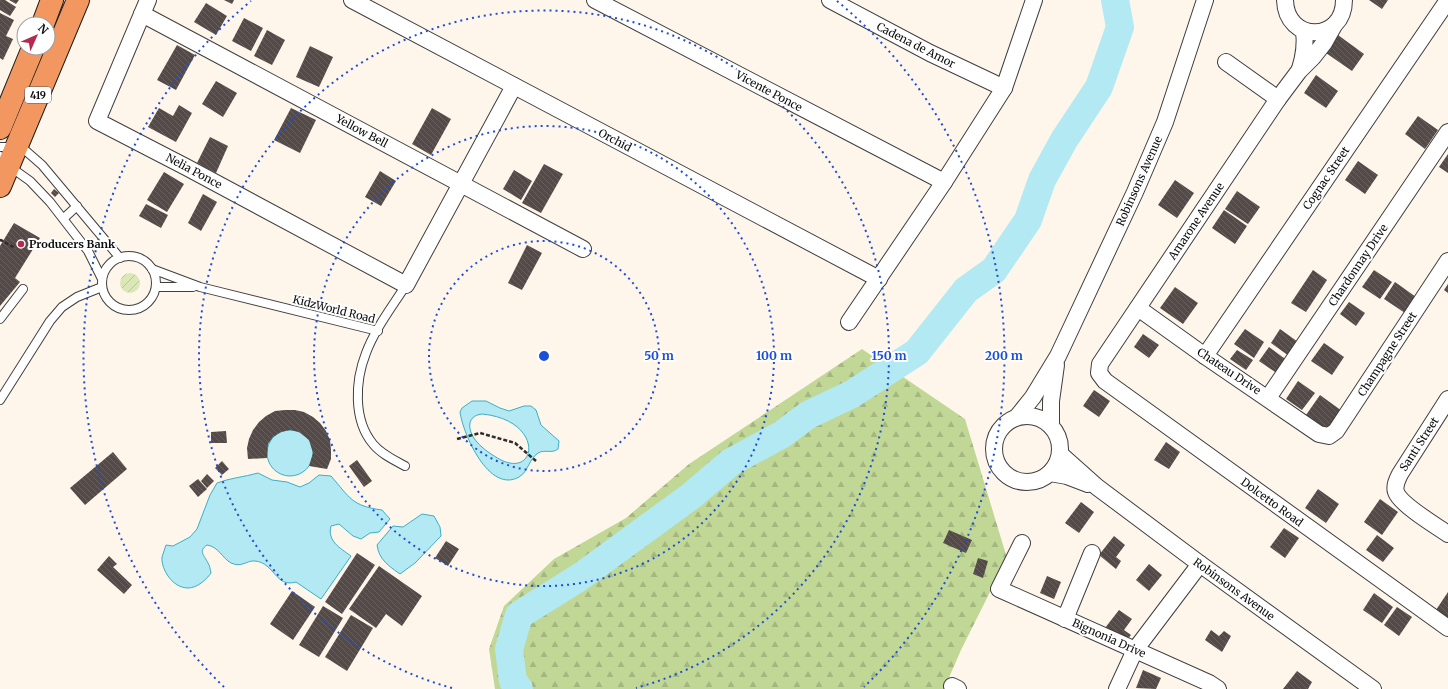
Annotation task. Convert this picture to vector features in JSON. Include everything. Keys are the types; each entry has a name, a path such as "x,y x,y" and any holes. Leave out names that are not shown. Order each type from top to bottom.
{"highway":[{"path":"46,16 52,0"},
{"name":"419","path":"0,186 6,154 78,0"},
{"name":"419","path":"0,128 30,56"}],"street":[{"name":"Orchid","path":"352,0 879,279"},
{"name":"Vicente Ponce","path":"595,0 944,182"},
{"name":"Cadena de Amor","path":"830,0 930,53 1004,88"},
{"path":"849,322 944,182 1004,88 1034,0"},
{"name":"Robinsons Avenue","path":"1017,416 1034,397 1058,356 1135,192 1165,122 1205,0"},
{"path":"1285,0 1285,9 1289,18 1296,26 1304,31 1314,33 1324,32 1333,27"},
{"name":"Cognac Street","path":"1205,356 1448,0"},
{"name":"Amarone Avenue","path":"1099,373 1100,364 1278,99 1299,71 1324,43 1333,27 1340,19 1346,3"},
{"name":"Yellow Bell","path":"145,7 460,184 582,249"},
{"name":"Nelia Ponce","path":"145,7 96,121 193,170 406,285"},
{"name":"Amarone Avenue","path":"1299,71 1305,54 1306,42 1304,31"},
{"path":"1226,62 1278,99"},
{"path":"406,285 514,86"},
{"name":"Chardonnay Drive","path":"1268,398 1448,132"},
{"name":"Champagne Street","path":"1320,434 1329,436 1336,431 1448,261"},
{"name":"Chateau Drive","path":"1138,308 1205,356 1320,434"},
{"name":"Robinsons Avenue","path":"1051,426 1051,401 1058,356"},
{"name":"Dolcetto Road","path":"1099,373 1105,382 1448,628"},
{"name":"Santi Street","path":"1447,532 1401,500 1396,491 1396,482 1448,399"},
{"path":"1026,415 1044,420 1051,426 1057,435 1060,444 1060,454 1057,464 1050,473 1041,480 1031,483 1019,482 1009,478 1000,471 995,461 993,450 994,439 999,429 1007,421 1017,416 1026,415"},
{"name":"Robinsons Avenue","path":"1060,454 1097,487 1200,564 1373,689"},
{"name":"Robinsons Avenue","path":"1050,473 1068,476 1097,487"},
{"name":"Bignonia Drive","path":"1022,543 999,589 1135,650 1211,687"},
{"path":"1065,619 1092,553"},
{"path":"1117,689 1135,650 1200,564"}],"lane":[{"path":"6,154 26,151 42,165 120,258"},
{"path":"6,154 64,218 88,251 102,278"},
{"path":"64,218 77,206"},
{"path":"129,256 146,262 152,269 156,278 154,295 149,302 142,307 130,310 117,308 105,296 102,287 102,278 108,266 114,261 129,256"},
{"name":"KidzWorld Road","path":"152,269 200,287 378,331 366,353 360,372 358,395 359,416 366,435 373,444 381,452 405,466"},
{"path":"378,331 406,285"},
{"name":"KidzWorld Road","path":"156,286 200,287"},
{"path":"0,400 50,321 62,307 77,297 102,287"},
{"path":"0,319 23,289"}],"path":[{"path":"0,241 1,240 15,248"},
{"path":"456,439 474,433 480,433 515,443 535,460"}],"green space":[{"path":"130,273 137,276 140,283 137,290 130,293 123,290 120,283 123,276"},
{"path":"862,349 965,419 1007,558 961,650 944,689 495,689 489,649 504,606 554,559 626,518 689,464"}],"water":[{"path":"472,401 486,401 509,411 524,406 531,406 536,410 541,425 559,441 558,449 538,453 519,477 508,480 498,477 488,470 472,447 462,422 460,412 462,408","holes":["482,414 502,418 516,426 525,436 529,446 528,455 522,461 513,463 501,460 482,447 472,434 470,429 471,421 477,415"]},
{"path":"286,430 294,430 303,434 309,440 313,453 309,466 303,472 294,476 286,476 277,472 271,466 267,457 267,449 271,440 277,434"},
{"path":"258,473 272,480 287,482 300,487 309,483 319,475 331,476 352,500 364,506 382,510 390,519 379,532 370,533 361,539 353,536 339,524 331,526 331,536 335,544 351,556 321,599 296,582 289,583 279,579 267,566 262,563 252,561 238,565 231,563 215,548 207,545 202,551 211,573 201,583 191,588 183,587 173,582 166,573 162,562 162,557 166,545 173,546 190,537 197,529 210,495 217,483"},
{"path":"422,514 434,516 440,527 441,536 415,563 400,574 382,559 377,545 393,526 403,527"}],"building":[{"path":"0,0 5,0 16,7 10,16 0,10"},
{"path":"9,0 19,0 16,4"},
{"path":"224,0 234,0 232,4"},
{"path":"1369,0 1388,0 1382,9"},
{"path":"206,3 227,16 216,35 194,22"},
{"path":"0,13 14,20 6,36 13,39 3,60 0,58"},
{"path":"244,18 263,28 251,51 232,41"},
{"path":"267,30 285,40 272,65 254,56"},
{"path":"1338,35 1364,54 1352,71 1326,53"},
{"path":"177,45 195,55 176,90 157,80"},
{"path":"310,46 333,57 319,87 296,77"},
{"path":"1316,75 1338,91 1326,108 1304,93"},
{"path":"216,81 237,93 223,117 202,104"},
{"path":"179,105 192,113 176,142 148,127 159,108 173,116"},
{"path":"291,108 316,120 300,153 274,140"},
{"path":"432,108 451,119 431,155 412,144"},
{"path":"1418,116 1438,130 1425,149 1405,134"},
{"path":"210,137 228,146 216,173 197,163"},
{"path":"1448,154 1448,173 1439,167"},
{"path":"1358,161 1378,175 1365,194 1345,180"},
{"path":"544,164 563,174 541,213 522,203"},
{"path":"514,170 532,181 521,200 503,189"},
{"path":"380,171 396,181 381,206 365,197"},
{"path":"164,172 184,184 167,212 147,200"},
{"path":"1175,180 1194,193 1177,218 1158,205"},
{"path":"54,189 59,193 55,197 51,193"},
{"path":"1237,191 1260,207 1248,224 1225,209"},
{"path":"203,194 217,202 201,231 188,223"},
{"path":"146,204 168,215 161,228 139,216"},
{"path":"1224,210 1247,226 1235,244 1212,228"},
{"path":"14,223 40,238 15,278 20,282 0,306 0,246"},
{"path":"527,245 542,253 522,290 508,283"},
{"path":"1313,270 1327,280 1306,312 1291,303"},
{"path":"1374,270 1392,282 1380,299 1362,287"},
{"path":"1395,282 1416,297 1405,313 1384,299"},
{"path":"1448,284 1448,293 1444,290"},
{"path":"1175,287 1198,303 1183,324 1160,308"},
{"path":"1349,302 1365,313 1356,326 1340,314"},
{"path":"1245,329 1264,342 1254,358 1234,344"},
{"path":"1280,329 1298,342 1289,356 1271,343"},
{"path":"1143,334 1159,345 1149,358 1134,347"},
{"path":"1324,343 1344,357 1332,375 1311,361"},
{"path":"1269,347 1288,361 1278,374 1259,361"},
{"path":"1237,350 1253,360 1246,370 1230,359"},
{"path":"1298,381 1315,393 1302,410 1286,399"},
{"path":"1094,390 1110,401 1099,417 1083,406"},
{"path":"1320,395 1342,411 1328,431 1306,415"},
{"path":"285,410 304,412 320,423 326,431 330,440 331,450 331,459 327,469 309,466 313,453 309,440 299,432 290,430 281,432 273,437 268,444 267,458 248,459 247,448 249,439 259,422 275,411"},
{"path":"226,431 227,443 211,443 211,432"},
{"path":"1166,442 1180,452 1169,469 1154,460"},
{"path":"113,452 127,469 85,505 70,488"},
{"path":"357,460 372,481 364,487 349,466"},
{"path":"222,461 229,469 222,475 215,468"},
{"path":"207,474 214,481 207,488 201,481"},
{"path":"198,479 207,489 198,497 189,486"},
{"path":"1318,489 1339,504 1326,523 1305,508"},
{"path":"1380,499 1398,512 1382,535 1364,522"},
{"path":"1081,502 1094,512 1079,533 1065,523"},
{"path":"1284,528 1299,538 1285,558 1270,547"},
{"path":"949,530 972,540 966,553 943,543"},
{"path":"1377,535 1394,548 1383,562 1366,550"},
{"path":"1114,536 1125,545 1116,557 1121,561 1116,569 1099,555"},
{"path":"446,541 459,549 448,566 435,558"},
{"path":"357,553 375,565 342,614 325,602"},
{"path":"109,556 117,564 113,567 132,585 124,594 97,570"},
{"path":"978,558 988,561 983,578 973,574"},
{"path":"1149,564 1162,575 1149,591 1136,580"},
{"path":"379,566 422,596 402,626 386,614 376,628 349,609"},
{"path":"1047,576 1061,582 1054,599 1040,593"},
{"path":"292,591 315,607 293,640 270,624"},
{"path":"1448,592 1448,618 1436,610"},
{"path":"1374,593 1393,607 1382,623 1363,610"},
{"path":"323,606 343,618 319,657 299,645"},
{"path":"1397,607 1412,617 1399,636 1384,625"},
{"path":"1119,610 1132,619 1124,630 1131,635 1126,641 1105,628"},
{"path":"351,615 373,628 347,671 325,657"},
{"path":"1211,630 1219,636 1224,631 1231,636 1222,652 1205,640"},
{"path":"1143,670 1161,678 1156,689 1136,688"},
{"path":"1297,671 1312,682 1308,689 1283,689"}],"waterway":[{"path":"519,689 513,681 509,649 519,615 580,577 691,496 731,462 781,435 808,415 852,394 917,352 966,290 994,270 1028,220 1042,180 1064,140 1099,87 1120,27 1115,0"}],"place":[{"name":"Producers Bank","path":"21,244"}]}
